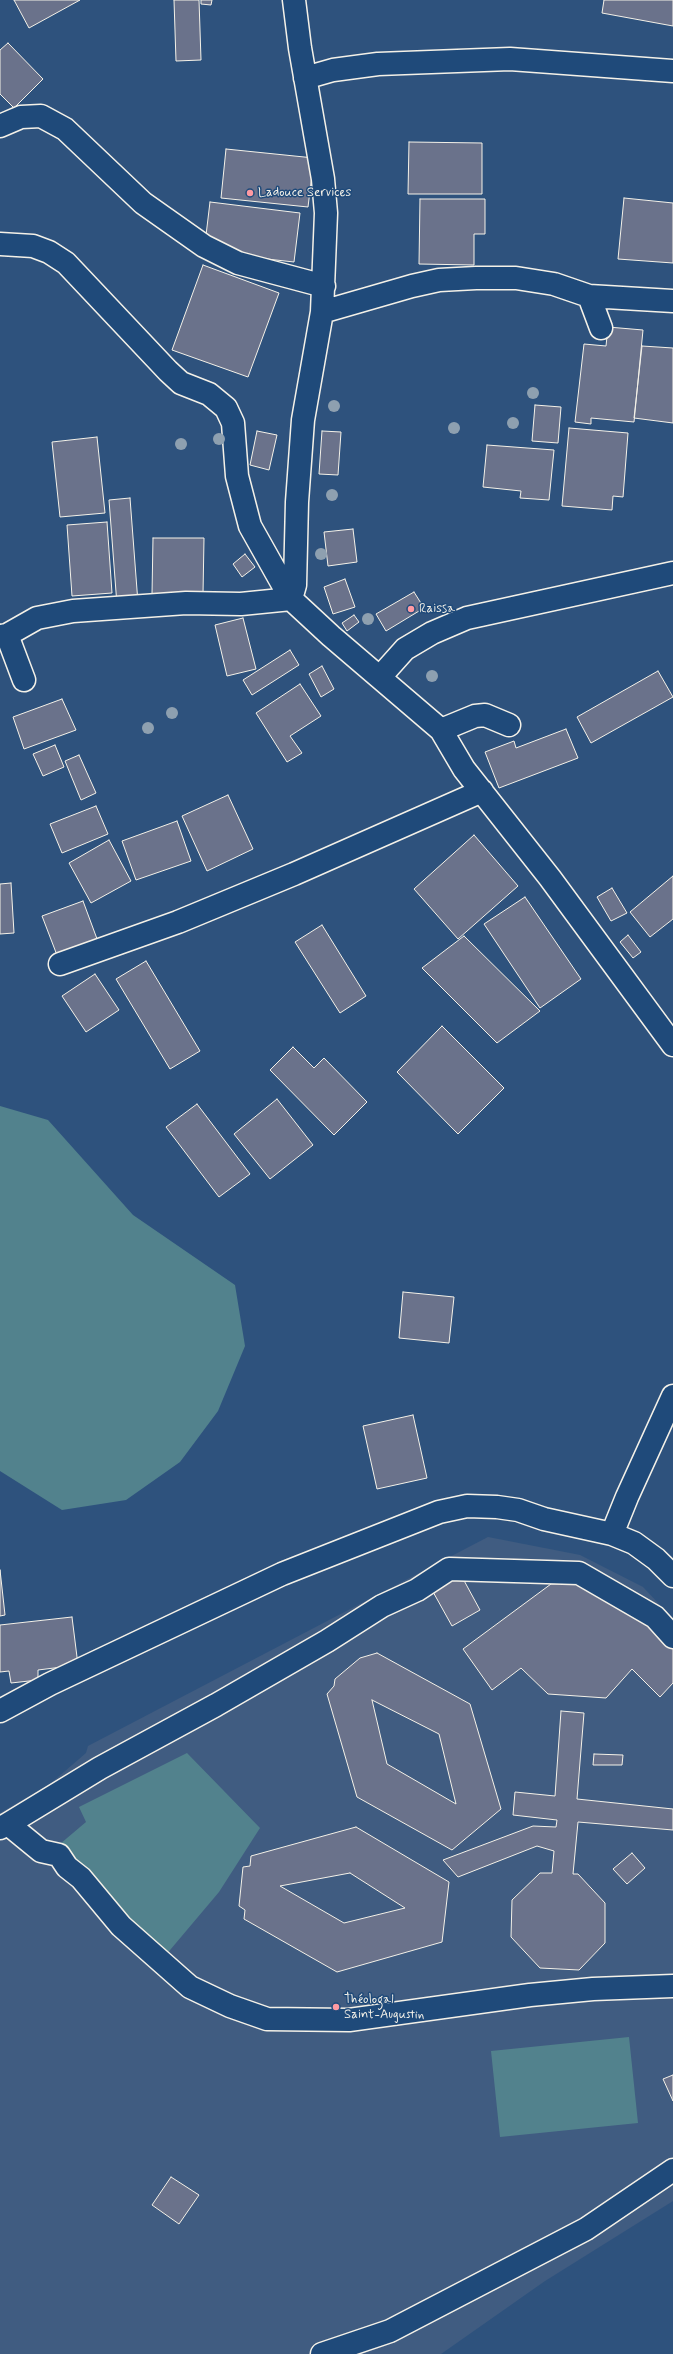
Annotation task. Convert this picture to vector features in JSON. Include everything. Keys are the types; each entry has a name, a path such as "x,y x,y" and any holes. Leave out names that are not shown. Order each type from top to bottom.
{"street":[{"path":"292,599 295,585 297,502 303,420 322,312 326,213 323,180 294,0"},
{"path":"306,78 333,70 378,64 510,59 673,72"},
{"path":"0,126 21,117 41,116 65,129 143,203 204,246 238,263 324,286"},
{"path":"0,244 33,246 49,252 66,263 181,383 208,394 226,408 233,423 237,476 250,526 292,599 330,636 441,730 464,769 550,878 673,1045"},
{"path":"322,312 412,286 439,280 476,278 516,278 554,284 589,296 673,301"},
{"path":"589,296 601,328"},
{"path":"380,677 405,649 432,633 467,618 673,573"},
{"path":"24,680 4,635 37,618 73,610 186,603 242,604 292,599"},
{"path":"441,730 475,716 485,715 509,725"},
{"path":"60,964 178,922 294,874 482,791"},
{"path":"612,1534 627,1497 673,1396"},
{"path":"0,1710 282,1574 439,1512 468,1506 497,1506 612,1534 634,1544 656,1559 673,1576"},
{"path":"673,1637 655,1617 580,1573 449,1569 417,1590 382,1606 327,1641 216,1705 100,1768 4,1826 41,1851 59,1855 67,1867 82,1878 121,1926 190,1987 230,2006 267,2019 349,2020 530,1995 593,1989 673,1986"},
{"path":"322,2354 390,2331 580,2232 673,2170"}],"shaded area":[{"name":"Théologal Saint-Augustin","path":"488,1537 580,1555 643,1587 673,1619 673,2201 545,2281 441,2354 0,2354 0,1813 50,1784 86,1753 88,1746"}],"green space":[{"path":"0,1106 48,1120 133,1215 235,1285 245,1346 218,1411 180,1462 126,1500 62,1510 0,1471"},
{"path":"187,1753 260,1828 219,1892 165,1956 60,1844 86,1822 79,1807"},
{"path":"629,2037 638,2123 500,2137 491,2051"}],"building":[{"path":"14,0 80,0 29,28"},
{"path":"174,0 199,0 201,60 176,61"},
{"path":"201,0 212,0 211,5 201,4"},
{"path":"604,0 673,0 673,26 602,13"},
{"path":"8,43 43,79 14,108 0,94 0,50"},
{"path":"409,142 482,143 482,194 408,194"},
{"path":"226,149 314,158 308,207 221,198"},
{"path":"624,198 673,203 673,263 618,259"},
{"path":"420,199 485,199 485,234 474,234 474,265 419,264"},
{"path":"210,202 300,213 294,262 204,252"},
{"path":"203,265 279,293 248,377 172,350"},
{"path":"608,327 643,330 634,422 591,418 591,424 575,422 584,344 606,346"},
{"path":"642,346 673,348 673,423 634,418"},
{"path":"535,405 561,407 558,443 532,441"},
{"path":"569,428 628,433 623,497 613,496 612,510 562,506"},
{"path":"257,431 277,435 269,470 250,465"},
{"path":"322,431 341,432 338,475 319,474"},
{"path":"97,437 105,513 60,517 52,442"},
{"path":"487,445 554,450 549,500 520,498 521,491 483,487"},
{"path":"130,498 138,603 117,605 109,500"},
{"path":"107,522 112,593 72,596 67,525"},
{"path":"353,529 357,562 328,566 324,532"},
{"path":"153,538 204,538 203,594 152,594"},
{"path":"245,554 255,567 242,577 233,564"},
{"path":"345,579 355,607 333,614 324,587"},
{"path":"414,592 424,608 386,631 376,614"},
{"path":"354,615 359,622 347,631 342,623"},
{"path":"243,618 256,669 227,676 215,625"},
{"path":"290,650 299,665 252,695 243,680"},
{"path":"322,666 334,689 321,697 309,674"},
{"path":"658,671 673,697 591,743 577,717"},
{"path":"300,684 321,716 290,736 302,753 287,762 256,713"},
{"path":"62,699 76,730 24,749 13,717"},
{"path":"566,729 578,758 499,788 485,752 514,741 516,748"},
{"path":"55,745 64,767 43,776 33,754"},
{"path":"79,755 96,793 81,800 65,761"},
{"path":"228,795 253,849 207,871 182,816"},
{"path":"96,806 108,834 62,853 50,824"},
{"path":"177,821 191,861 136,880 122,841"},
{"path":"474,835 518,886 458,939 414,889"},
{"path":"109,840 131,881 91,903 69,863"},
{"path":"673,876 673,919 650,937 630,912"},
{"path":"11,883 14,933 0,934 0,884"},
{"path":"612,888 627,913 611,921 597,897"},
{"path":"525,897 581,979 540,1008 484,924"},
{"path":"83,901 100,947 60,963 42,916"},
{"path":"322,925 366,996 340,1013 295,942"},
{"path":"628,935 641,952 633,958 620,942"},
{"path":"464,936 540,1011 497,1043 422,968"},
{"path":"146,961 200,1051 170,1069 116,979"},
{"path":"95,974 119,1010 86,1032 62,996"},
{"path":"442,1026 504,1088 458,1134 397,1072"},
{"path":"293,1047 314,1068 324,1058 367,1102 334,1135 270,1070"},
{"path":"277,1099 313,1145 270,1179 234,1134"},
{"path":"197,1104 250,1174 219,1197 166,1127"},
{"path":"403,1292 454,1297 449,1343 399,1338"},
{"path":"413,1415 427,1478 377,1489 363,1426"},
{"path":"0,1570 5,1615 0,1616"},
{"path":"461,1575 480,1610 452,1626 432,1590"},
{"path":"609,1581 673,1647 673,1683 660,1697 632,1669 606,1698 548,1694 521,1668 492,1690 463,1649 551,1584"},
{"path":"72,1617 78,1665 38,1670 38,1680 11,1683 9,1671 0,1672 0,1625"},
{"path":"377,1653 470,1704 501,1809 452,1850 357,1797 327,1694 334,1686 335,1679 360,1658","holes":["372,1700 439,1734 456,1804 387,1764"]},
{"path":"561,1711 584,1713 577,1799 673,1809 673,1830 578,1822 573,1874 578,1874 605,1903 605,1943 579,1970 540,1968 511,1937 512,1900 540,1873 552,1873 554,1851 537,1846 458,1877 443,1860 533,1826 556,1827 557,1820 513,1815 515,1792 555,1796"},
{"path":"594,1754 623,1755 622,1765 593,1765"},
{"path":"356,1827 449,1882 442,1942 337,1972 244,1919 245,1910 239,1906 243,1867 250,1866 251,1856","holes":["350,1873 405,1908 344,1923 280,1886"]},
{"path":"632,1853 645,1868 627,1884 613,1869"},
{"path":"673,2075 673,2101 663,2079"},
{"path":"171,2177 199,2195 179,2224 152,2205"}],"place":[{"name":"Ladouce Services","path":"250,193"},
{"name":"Raissa","path":"411,609"},
{"name":"Théologal Saint-Augustin","path":"336,2007"}]}
